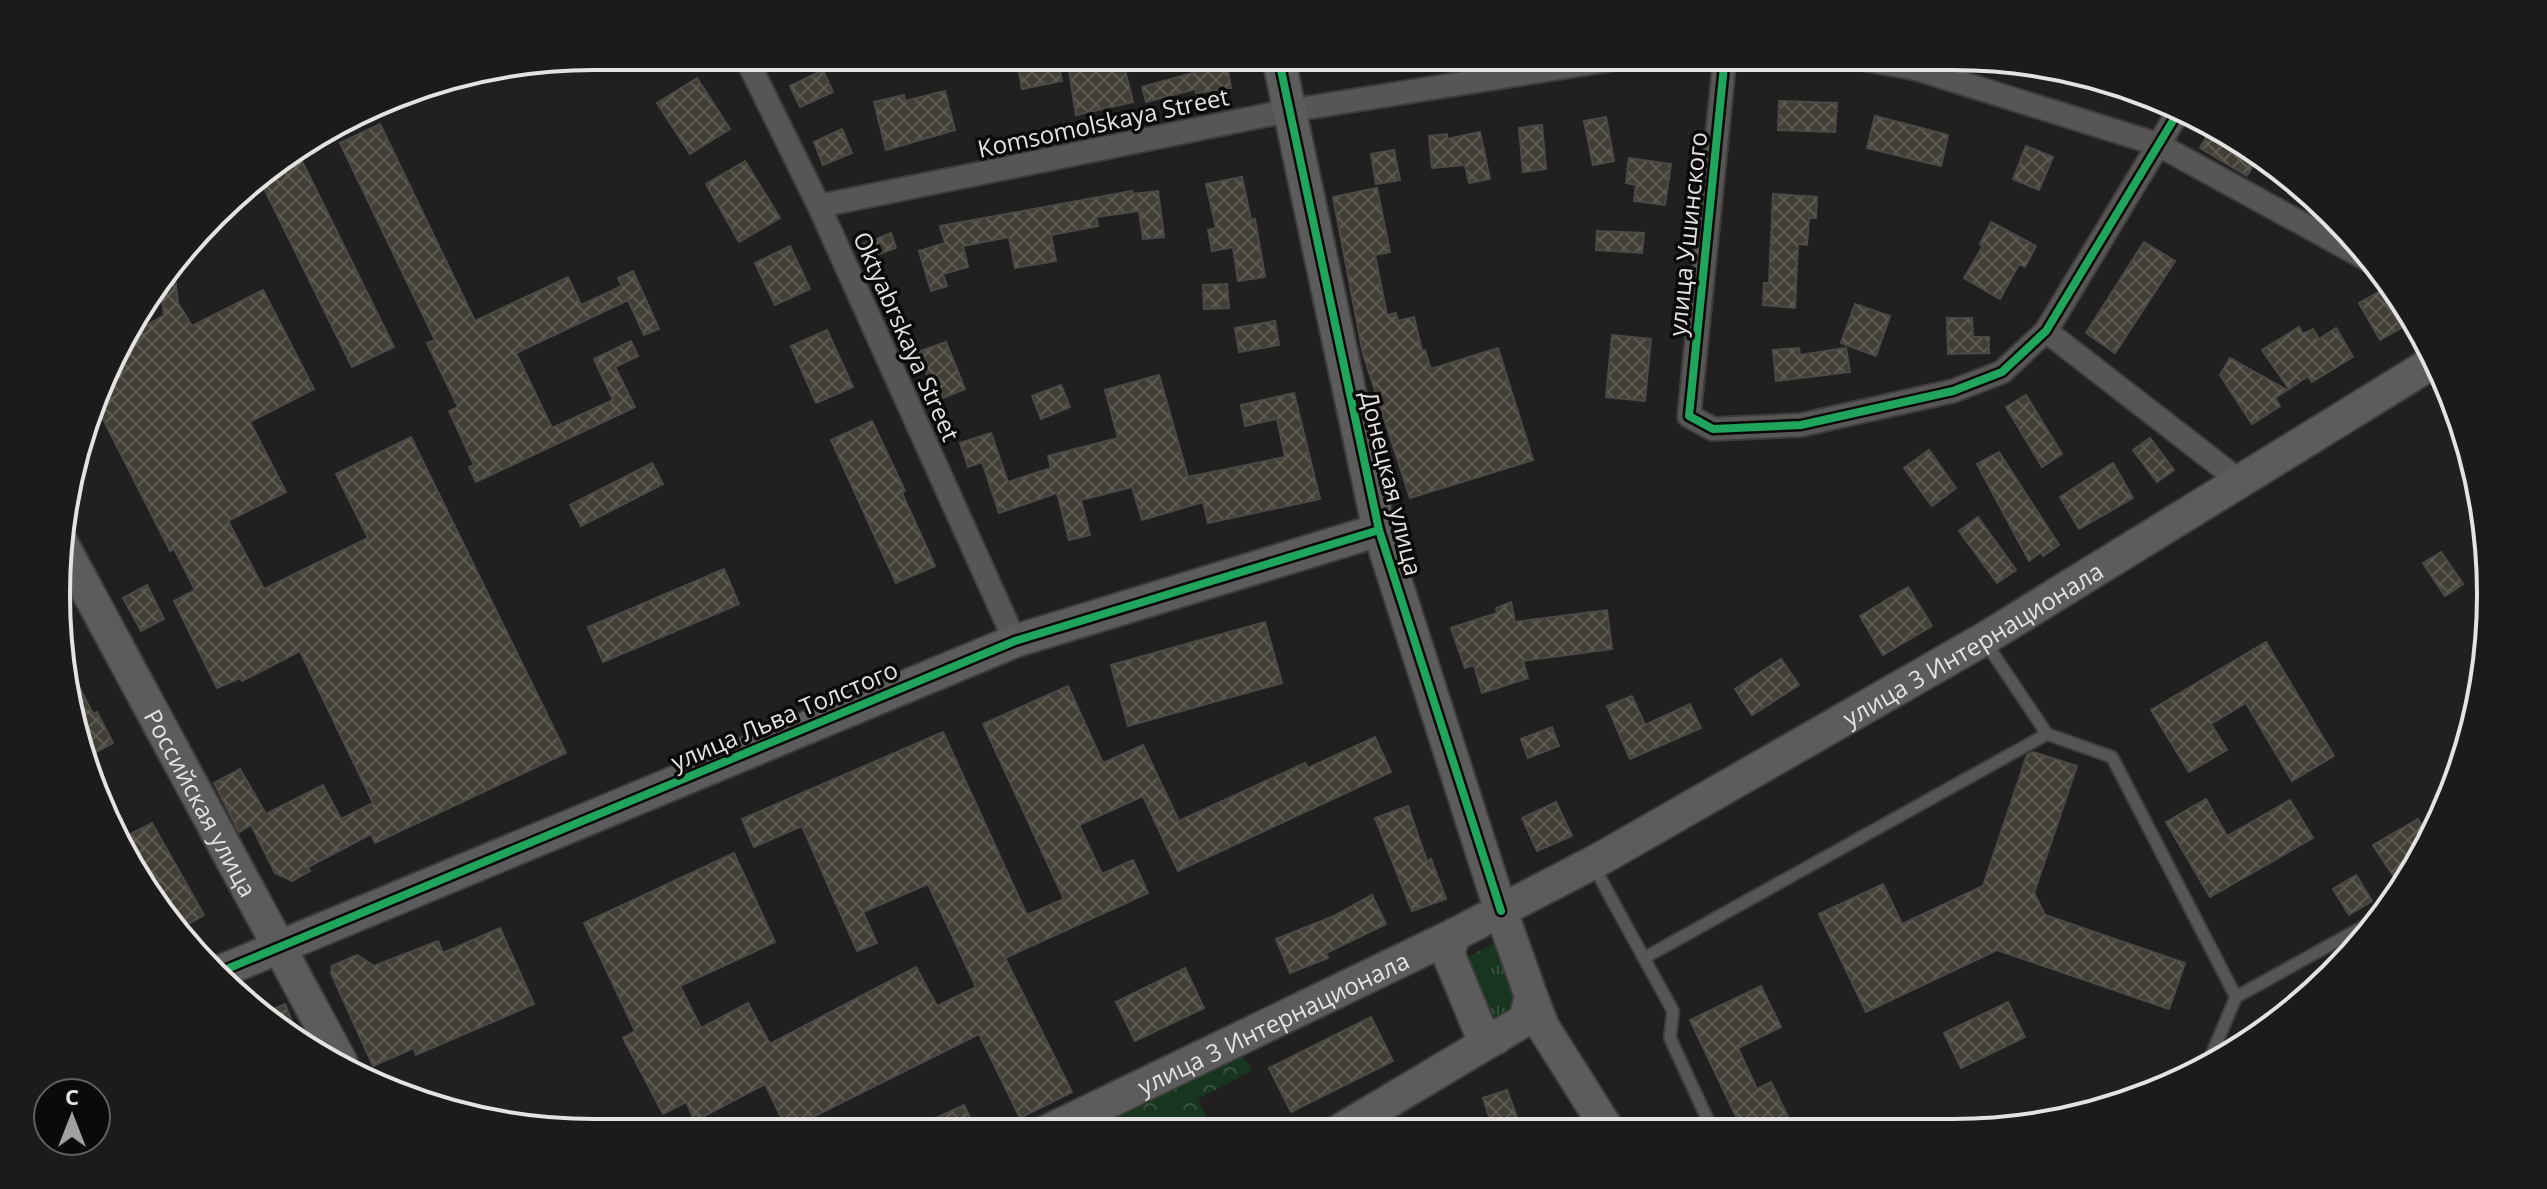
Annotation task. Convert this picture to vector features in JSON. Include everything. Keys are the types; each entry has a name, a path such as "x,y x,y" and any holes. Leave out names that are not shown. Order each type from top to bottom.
{"main road":[{"name":"Донецкая улица","path":"1280,70 1379,530 1501,911"},
{"name":"улица 3 Интернационала","path":"1073,1119 1454,935 1593,863 1802,747 1984,639 2425,367"},
{"name":"улица Льва Толстого","path":"228,968 1015,641 1379,530"},
{"name":"Российская улица","path":"71,561 335,1050"},
{"path":"1501,911 1533,1014 1601,1119"},
{"path":"1454,935 1448,953 1480,1031 1496,1038"},
{"path":"1359,1119 1533,1014"}],"street":[{"name":"Oktyabrskaya Street","path":"752,70 819,206 1015,641"},
{"name":"Komsomolskaya Street","path":"819,206 1287,111 1546,70"},
{"name":"улица Ушинского","path":"1724,70 1689,416 1713,429 1801,425 1895,406 1953,391 2002,372 2046,331"},
{"path":"1920,70 2157,144 2345,247"},
{"path":"2173,119 2046,331 2241,482"}],"lane":[{"path":"1984,639 2047,734 2112,757 2236,997"},
{"path":"1644,958 2047,734"},
{"path":"1593,863 1673,1011 1670,1038 1707,1119"},
{"path":"2214,1050 2236,997 2354,932"}],"green space":[{"path":"1496,942 1522,1011 1490,1027 1465,959"},
{"path":"1240,1053 1253,1070 1198,1099 1207,1119 1111,1119"}],"building":[{"path":"823,70 833,92 800,107 790,86"},
{"path":"1019,70 1060,70 1062,81 1022,89"},
{"path":"1069,70 1125,70 1133,102 1076,115"},
{"path":"1193,70 1228,70 1231,88 1196,93 1196,89 1146,102 1142,87 1193,73"},
{"path":"697,78 730,129 690,154 657,103"},
{"path":"945,91 955,130 886,150 874,102 904,95 905,101"},
{"path":"1779,101 1837,103 1835,132 1778,130"},
{"path":"1875,116 1948,135 1941,166 1867,148"},
{"path":"1606,117 1614,161 1593,165 1584,121"},
{"path":"380,124 475,321 568,277 581,305 622,286 618,278 633,271 659,329 644,335 628,300 516,353 552,428 613,400 594,359 631,341 638,356 615,367 635,407 476,482 469,467 474,465 449,411 458,407 427,343 435,340 340,143"},
{"path":"1542,125 1546,169 1523,172 1519,128"},
{"path":"842,129 852,153 823,165 814,142"},
{"path":"1480,132 1490,179 1469,183 1465,165 1432,168 1429,136 1447,134 1447,139"},
{"path":"2207,136 2254,165 2247,176 2200,148"},
{"path":"2026,146 2053,157 2039,190 2013,179"},
{"path":"1394,150 1400,180 1376,184 1371,154"},
{"path":"1629,158 1671,164 1665,205 1634,201 1636,185 1626,183"},
{"path":"301,159 394,347 352,367 264,188"},
{"path":"745,161 780,218 739,242 706,184"},
{"path":"1242,177 1251,220 1255,219 1265,277 1238,281 1233,247 1212,251 1208,230 1216,228 1206,184"},
{"path":"1377,188 1390,252 1375,255 1387,315 1396,313 1398,321 1414,317 1422,351 1425,350 1431,369 1498,348 1533,460 1410,498 1363,354 1333,197"},
{"path":"1132,191 1133,194 1158,191 1164,237 1143,239 1139,211 1096,217 1098,226 1051,235 1056,261 1015,268 1009,237 963,246 968,267 943,274 947,286 931,291 919,251 945,243 940,226"},
{"path":"1773,194 1817,197 1816,218 1809,218 1807,245 1798,244 1795,308 1763,305 1764,283 1769,283"},
{"path":"1991,222 2036,246 2025,267 2019,264 2000,299 1964,278 1983,246 1980,244"},
{"path":"1597,231 1644,233 1642,253 1596,250"},
{"path":"891,233 896,248 868,258 863,244"},
{"path":"2144,242 2175,261 2115,353 2086,333"},
{"path":"790,246 810,289 775,305 755,263"},
{"path":"175,279 178,303 192,326 263,290 314,389 250,422 286,492 228,521 264,589 368,538 336,474 411,437 566,753 375,843 371,834 308,867 310,871 292,881 275,873 251,825 239,832 214,783 240,769 266,814 323,785 341,819 373,803 300,651 242,681 240,678 217,688 174,601 195,590 174,549 170,551 102,416 140,332 164,315 162,298"},
{"path":"1227,284 1229,308 1204,309 1203,285"},
{"path":"2380,291 2401,328 2380,340 2359,303"},
{"path":"1855,304 1890,316 1876,356 1841,343"},
{"path":"1947,318 1972,318 1973,337 1989,337 1989,353 1948,354"},
{"path":"1275,321 1279,345 1239,352 1235,328"},
{"path":"2299,327 2303,334 2313,329 2319,339 2336,328 2353,357 2312,382 2308,376 2289,389 2262,350"},
{"path":"827,330 853,387 816,403 791,346"},
{"path":"1612,335 1651,339 1645,401 1606,397"},
{"path":"946,342 965,389 938,400 917,352"},
{"path":"1799,348 1800,355 1846,348 1850,372 1776,381 1773,350"},
{"path":"2230,358 2287,390 2275,398 2280,406 2252,424 2220,375"},
{"path":"1159,375 1188,477 1285,457 1277,419 1245,426 1241,405 1294,393 1320,499 1208,523 1203,502 1142,520 1132,487 1081,500 1090,535 1069,540 1057,493 999,513 982,462 968,467 960,443 991,433 1008,482 1051,468 1048,456 1118,438 1105,390"},
{"path":"1061,385 1070,407 1041,419 1032,396"},
{"path":"2026,395 2062,454 2042,467 2006,407"},
{"path":"872,421 935,566 896,583 831,440"},
{"path":"2150,438 2174,470 2157,482 2133,450"},
{"path":"1929,450 1956,488 1932,506 1904,468"},
{"path":"1999,452 2059,545 2029,561 1977,464"},
{"path":"652,463 663,484 581,526 570,505"},
{"path":"2113,463 2133,498 2079,529 2060,497"},
{"path":"1978,517 2016,570 1997,583 1959,531"},
{"path":"2441,552 2463,584 2445,596 2423,563"},
{"path":"724,569 739,604 603,662 588,627"},
{"path":"147,585 164,619 141,631 123,598"},
{"path":"1908,587 1932,626 1883,655 1860,616"},
{"path":"1511,602 1515,622 1607,610 1612,649 1523,661 1528,678 1482,693 1474,665 1465,668 1451,628 1497,613 1496,608"},
{"path":"1265,622 1282,683 1128,726 1111,665"},
{"path":"2266,642 2334,756 2292,781 2246,703 2211,724 2227,750 2189,772 2151,710"},
{"path":"1781,659 1799,685 1752,715 1735,689"},
{"path":"78,684 93,714 97,712 113,743 95,752"},
{"path":"1068,686 1103,763 1143,745 1179,821 1305,763 1308,768 1375,737 1391,772 1178,871 1143,796 1079,825 1102,874 1133,860 1148,893 1005,958 1072,1092 1020,1118 979,1034 809,1119 782,1119 765,1084 699,1119 694,1119 686,1102 663,1114 623,1038 635,1031 584,923 734,853 775,942 680,986 701,1028 748,1003 770,1044 916,967 937,1006 976,987 928,884 863,912 877,943 857,951 802,826 754,847 742,819 943,732 1027,915 1064,899 983,724"},
{"path":"1632,696 1645,725 1690,704 1701,728 1630,759 1607,706"},
{"path":"1552,727 1559,746 1528,758 1521,739"},
{"path":"2033,752 2077,766 2034,893 2045,915 2185,963 2169,1009 1997,950 1866,1012 1819,914 1883,884 1902,924 1983,886 2027,755"},
{"path":"2206,799 2227,836 2290,800 2313,838 2210,897 2166,822"},
{"path":"1556,802 1572,836 1537,851 1522,818"},
{"path":"1408,806 1427,861 1431,859 1446,899 1412,911 1375,818"},
{"path":"2418,819 2423,827 2394,877 2373,845"},
{"path":"152,823 204,915 187,925 158,886 129,835"},
{"path":"2356,875 2372,901 2349,915 2333,889"},
{"path":"1372,895 1386,924 1326,953 1328,958 1290,973 1276,939 1334,916"},
{"path":"500,928 534,1004 416,1055 414,1048 373,1066 331,973 332,966 357,955 374,966 438,941 443,953"},
{"path":"1185,968 1204,1008 1135,1041 1116,1002"},
{"path":"1761,986 1781,1027 1738,1048 1757,1089 1771,1082 1789,1119 1737,1119 1690,1020"},
{"path":"2008,1002 2025,1037 1961,1068 1944,1033"},
{"path":"285,1004 293,1024 275,1011 273,1009"},
{"path":"1371,1017 1393,1061 1291,1112 1269,1068"},
{"path":"1507,1090 1518,1119 1490,1119 1483,1098"},
{"path":"964,1105 971,1119 934,1119"}],"cycle path":[{"path":"1281,70 1379,530 1501,911"},
{"path":"1724,70 1689,416 1713,429 1801,425 1953,391 2002,372 2046,331 2174,119"},
{"path":"228,969 1015,641 1379,530"}]}
